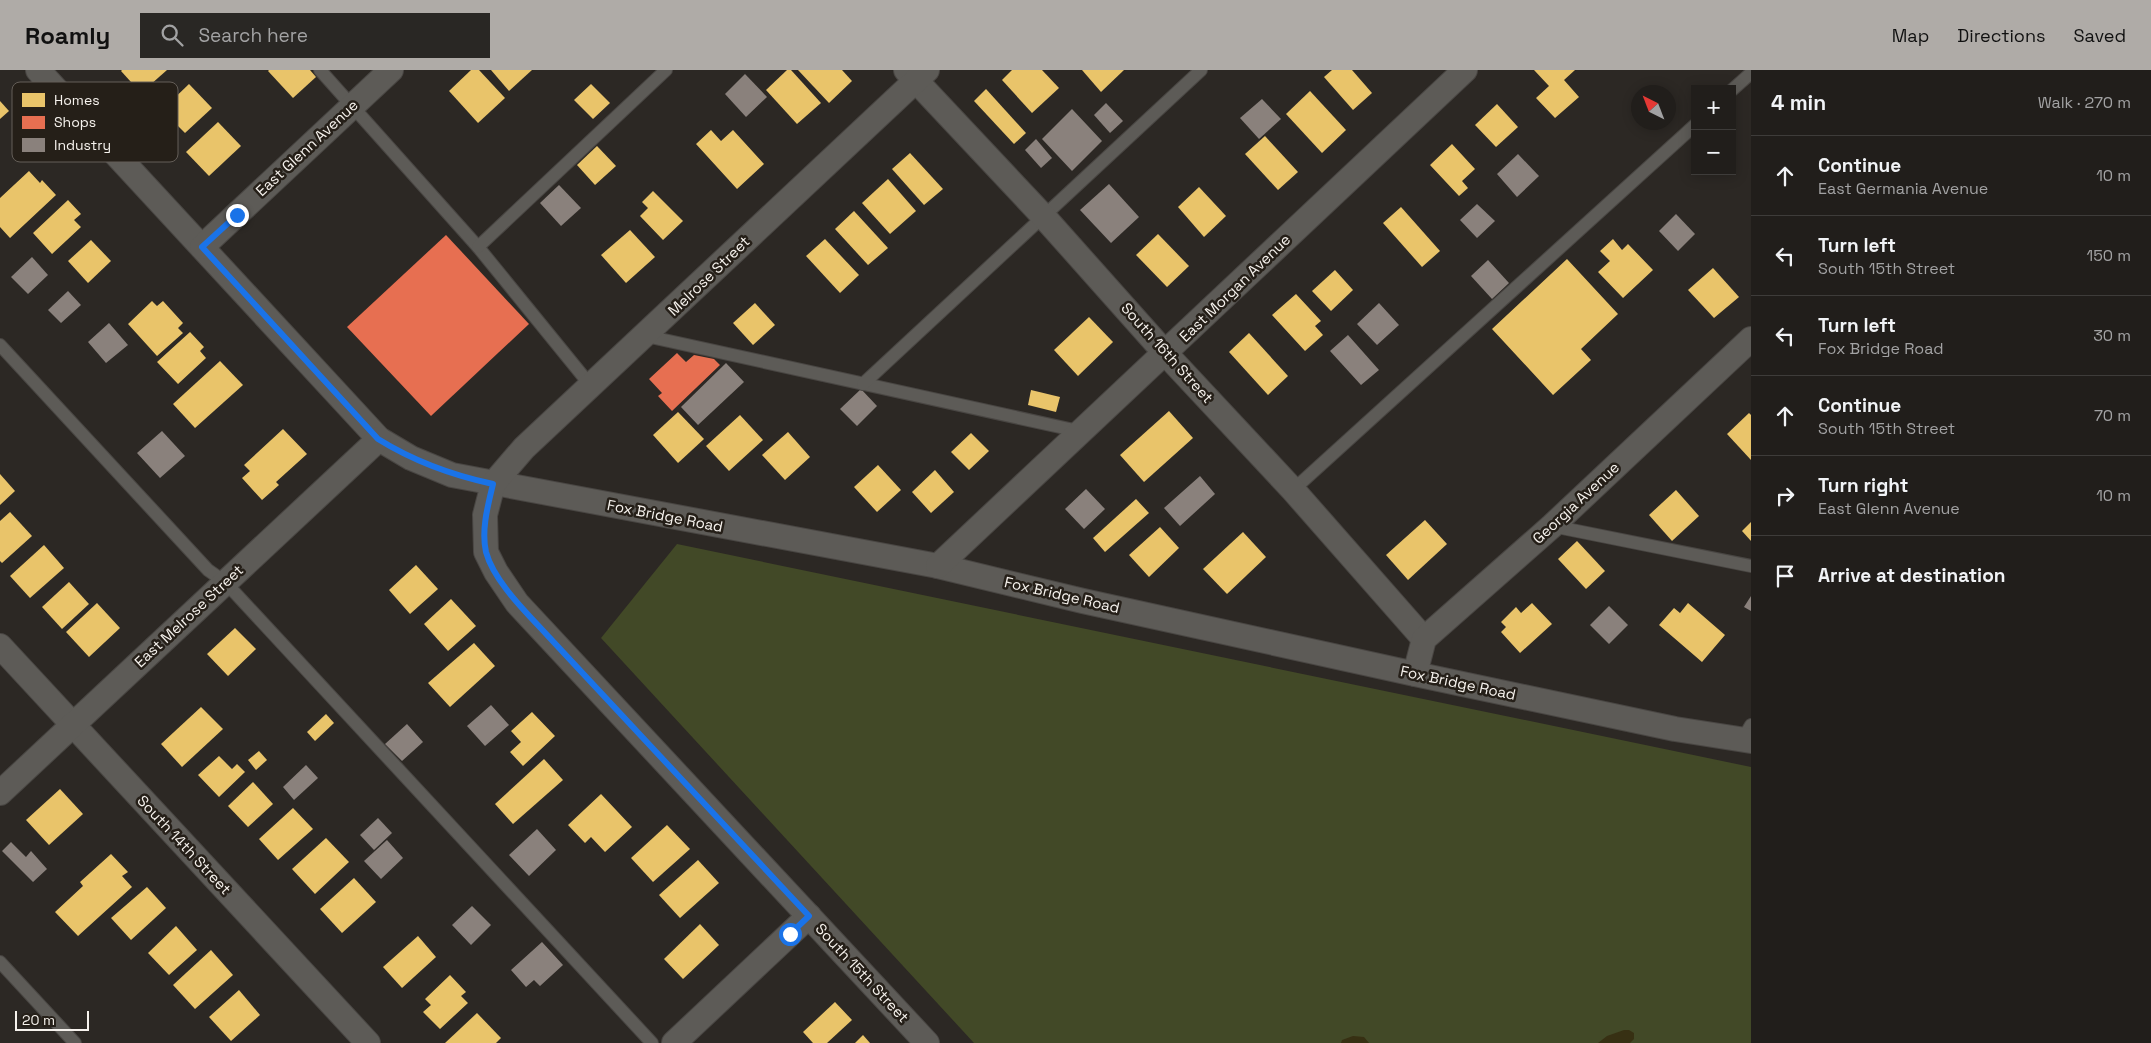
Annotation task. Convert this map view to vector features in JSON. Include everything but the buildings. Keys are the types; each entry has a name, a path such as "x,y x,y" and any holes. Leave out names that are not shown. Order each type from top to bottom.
{"street":[{"path":"38,70 49,82"},
{"name":"East Glenn Avenue","path":"202,247 390,70"},
{"name":"East Morgan Avenue","path":"938,566 1166,354 1371,156 1465,70"},
{"name":"South 16th Street","path":"916,73 1166,354 1293,490 1424,639"},
{"name":"Melrose Street","path":"493,484 524,448 646,336 916,73"},
{"path":"123,162 378,439"},
{"name":"Georgia Avenue","path":"1424,639 1552,526 1751,340"},
{"name":"Fox Bridge Road","path":"378,439 411,458 452,475 493,484 938,566 1082,601 1675,729 1748,735"},
{"name":"East Melrose Street","path":"0,793 378,439"},
{"name":"South 15th Street","path":"493,484 485,515 486,552 496,572 517,603 927,1043"},
{"path":"1415,674 1424,639"},
{"name":"South 14th Street","path":"0,646 368,1043"},
{"path":"674,1043 809,916"}],"lane":[{"path":"320,70 478,247 591,386"},
{"path":"478,247 666,70"},
{"path":"863,384 1201,70"},
{"path":"1736,86 1751,73"},
{"path":"1293,490 1691,129"},
{"path":"646,336 1083,432"},
{"path":"0,345 208,570 225,582 652,1043"},
{"path":"1552,526 1751,566"},
{"path":"0,962 75,1043"}],"green space":[{"path":"677,544 1751,767 1751,1043 974,1043 601,638"}],"sand":[{"path":"1624,1030 1634,1033 1634,1039 1630,1043 1598,1043 1607,1036"},
{"path":"1353,1036 1364,1037 1369,1043 1341,1043 1342,1040"}],"route":[{"path":"237,215 202,247 378,439 411,458 452,475 493,484 485,515 486,552 496,572 517,603 809,916 790,934"}]}
